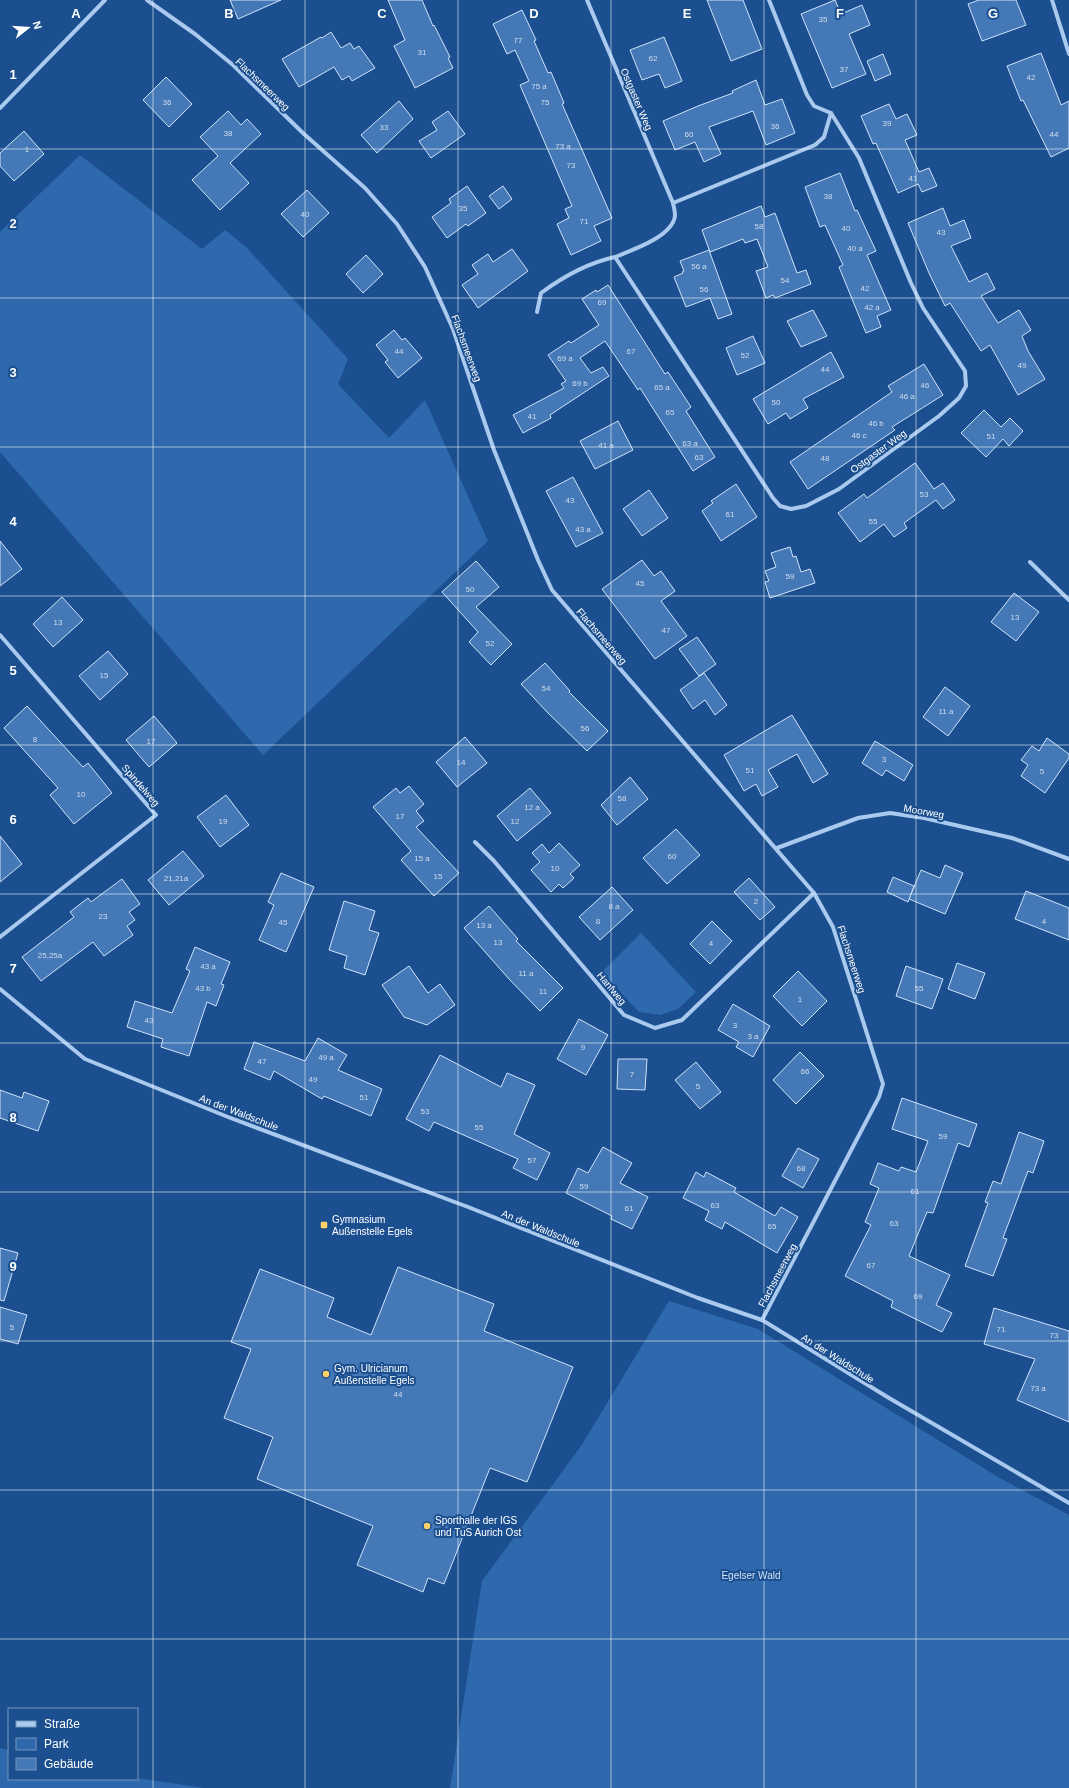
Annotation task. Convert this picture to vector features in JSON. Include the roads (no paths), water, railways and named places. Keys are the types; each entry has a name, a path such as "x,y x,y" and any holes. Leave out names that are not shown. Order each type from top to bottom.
{"street":[{"path":"0,108 105,0"},
{"name":"Flachsmeerweg","path":"147,0 195,34 233,66 304,134 365,188 397,224 425,267 453,328 494,450 538,560 552,590 777,848 814,893 833,927 883,1084 879,1097 869,1118 762,1320"},
{"name":"Ostgaster Weg","path":"537,312 541,293 564,276 596,261 615,257 646,244 667,230 675,216 673,203 587,0"},
{"path":"673,203 815,145 824,137 831,113 814,106 807,95 769,0"},
{"path":"1052,0 1069,54"},
{"name":"Ostgaster Weg","path":"615,257 773,498 780,506 791,510 806,506 839,489 939,416 959,398 966,386 965,371 923,308 859,158 831,113"},
{"path":"1030,562 1069,600"},
{"name":"Spindelweg","path":"0,634 156,815 0,937"},
{"name":"Moorweg","path":"777,848 858,818 890,813 924,818 1012,838 1069,859"},
{"name":"Hanfweg","path":"475,842 494,861 624,1015 655,1028 682,1020 814,893"},
{"name":"An der Waldschule","path":"0,989 85,1059 228,1117 461,1204 698,1298 762,1320 896,1402 1069,1503"}],"place":[{"name":"Gymnasium Außenstelle Egels","path":"324,1225"},
{"name":"Gym. Ulricianum Außenstelle Egels","path":"326,1374"},
{"name":"Sporthalle der IGS und TuS Aurich Ost","path":"427,1526"}],"park label":[{"name":"Egelser Wald","path":"751,1575"}]}
